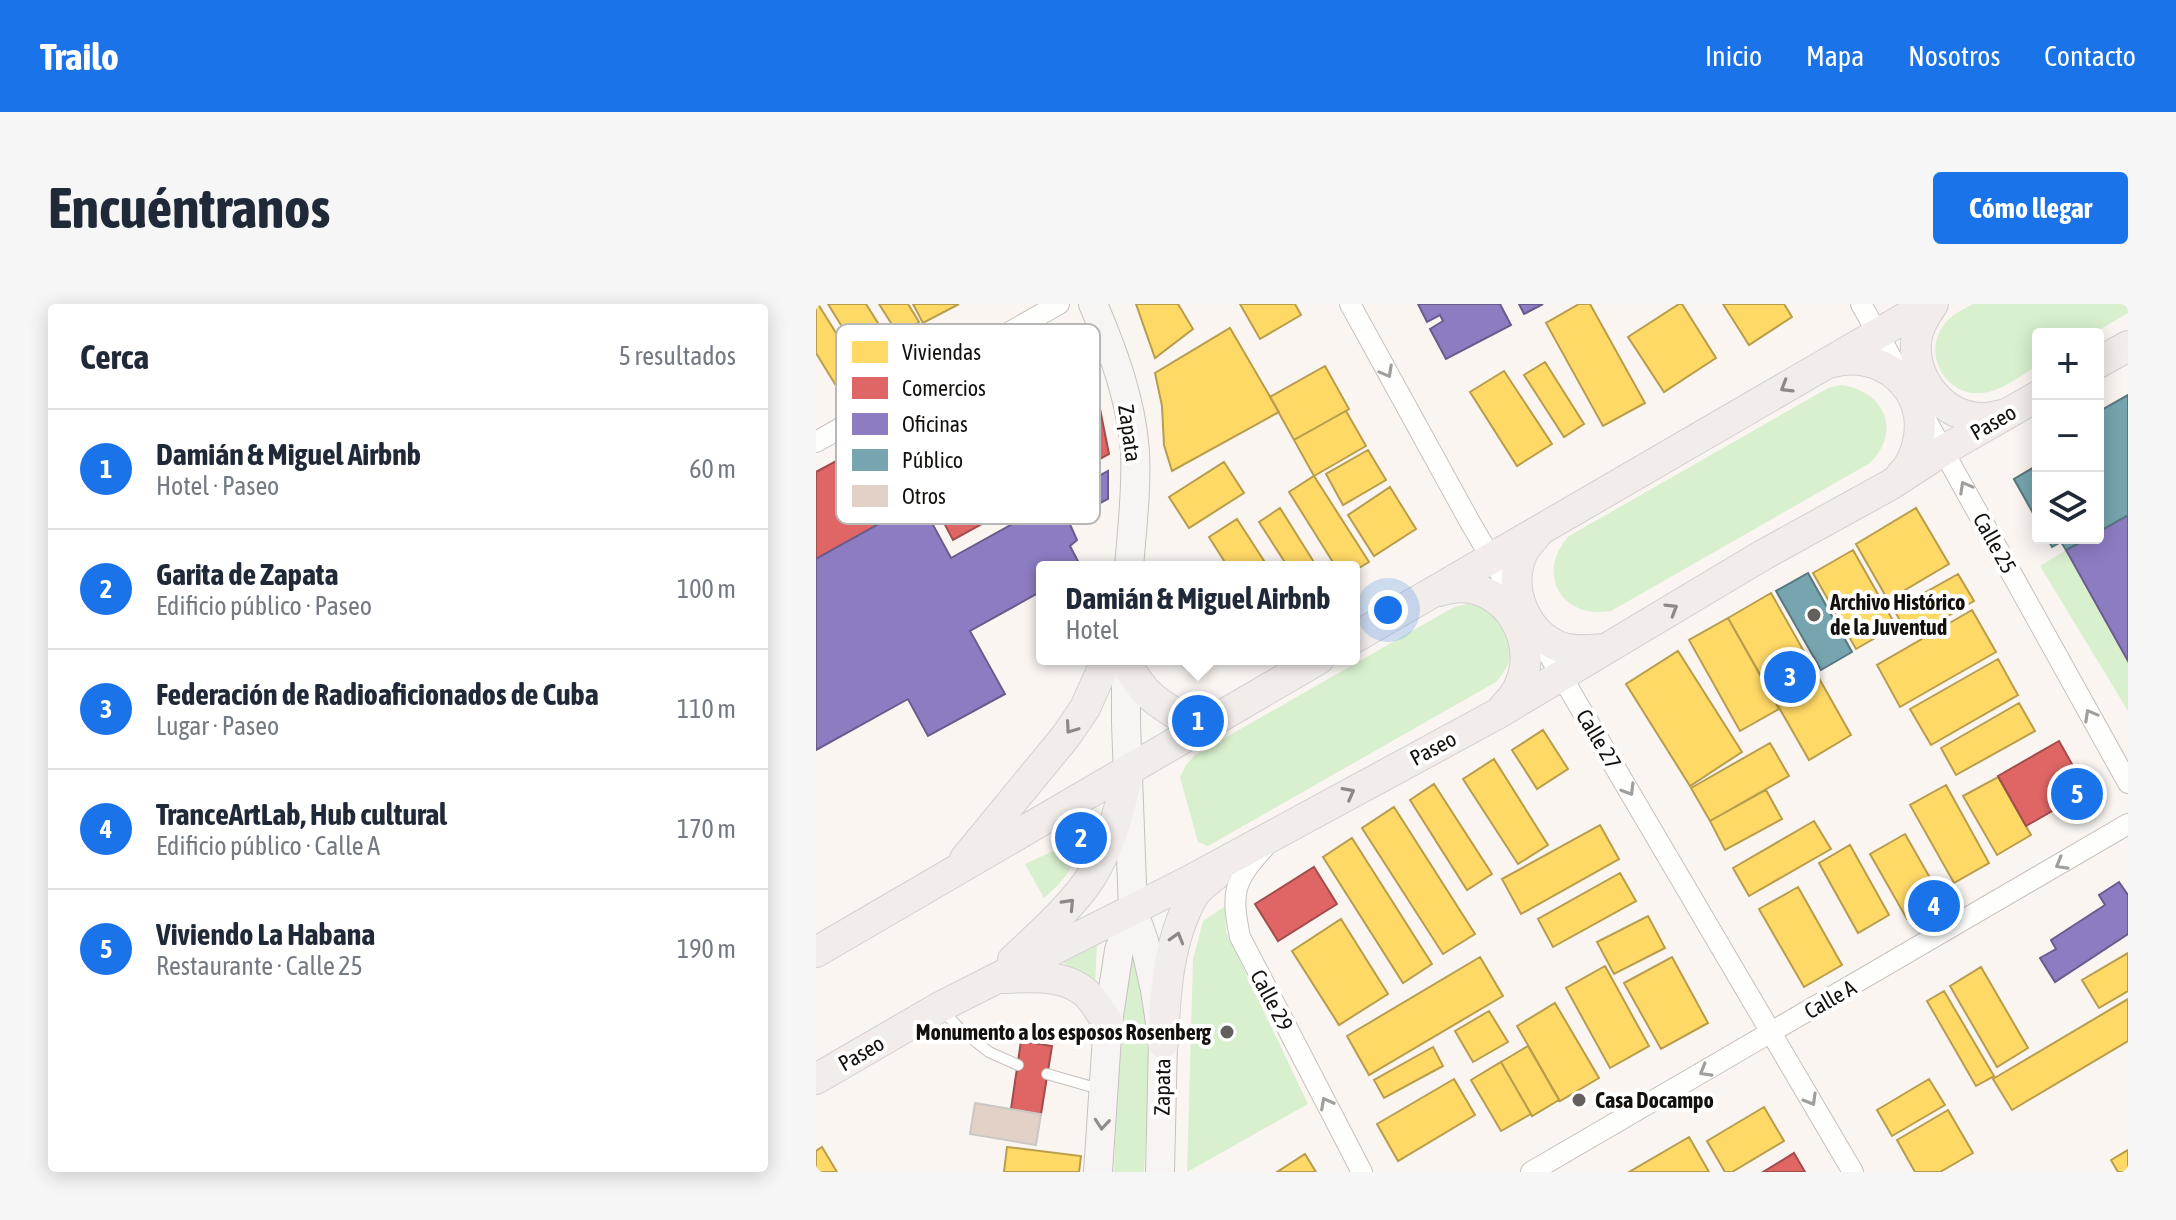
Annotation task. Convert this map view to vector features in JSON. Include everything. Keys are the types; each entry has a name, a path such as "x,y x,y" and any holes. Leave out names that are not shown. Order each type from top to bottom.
{"main road":[{"name":"Zapata","path":"1093,304 1114,354 1132,428 1136,473 1129,561"},
{"path":"1360,634 1931,304"},
{"path":"1931,304 1922,319 1916,341 1917,364 1926,385 1941,402 1960,414 1982,418 2005,415"},
{"path":"2104,360 2128,346"},
{"path":"1820,366 1842,359 1863,359 1891,371 1911,393 1919,412 1920,433 1916,453 1906,471 1890,485"},
{"name":"Paseo","path":"816,1079 940,1007 1133,910 1497,714 1560,674 1890,485 2032,399"},
{"path":"1538,532 1523,552 1517,574 1518,597 1526,618 1541,635 1561,647 1583,651 1605,648"},
{"path":"1424,596 1449,588 1469,588 1505,606 1518,623 1525,642 1526,662 1522,682 1511,700 1497,714"},
{"path":"953,873 1066,736 1116,665"},
{"name":"Zapata","path":"1120,665 1133,910 1144,941 1163,1043 1160,1172"},
{"path":"1124,665 1151,698 1202,729"},
{"path":"816,951 1309,665"},
{"path":"993,979 1086,884 1114,822 1128,772"},
{"path":"1163,1043 1165,996 1172,956 1194,894 1218,872 1281,830"},
{"name":"Zapata","path":"1098,1172 1108,1022 1119,950 1133,910"},
{"path":"993,979 1048,977 1076,986 1108,1022"}],"street":[{"path":"1024,324 1059,304"},
{"name":"Calle 27","path":"1350,304 1491,559 1853,1172"},
{"name":"Calle 25","path":"1861,304 2128,783"},
{"path":"816,442 836,431"},
{"name":"Calle A","path":"1531,1172 2128,824"},
{"name":"Calle 29","path":"1281,830 1243,870 1235,898 1240,937 1362,1172"}],"lane":[{"path":"940,1007 961,1030 989,1052 1018,1065"},
{"path":"1047,1074 1104,1090"}],"green space":[{"path":"1973,304 2128,304 2128,313 2102,328 2032,328 2032,369 2012,382 1983,393 1959,388 1949,381 1937,361 1937,338 1946,322"},
{"path":"1841,385 1869,395 1884,414 1885,438 1880,451 1870,463 1611,611 1593,612 1579,608 1558,591 1554,565 1559,550 1569,536 1828,388"},
{"path":"2066,550 2128,661 2128,711 2040,566"},
{"path":"1467,604 1482,608 1494,614 1509,633 1510,657 1496,682 1208,846 1198,842 1180,777 1195,755 1352,665 1360,665 1360,661 1454,607"},
{"path":"1071,843 1077,852 1072,866 1044,898 1025,864"},
{"path":"1225,906 1226,932 1308,1104 1187,1172 1193,959 1203,921"},
{"path":"1097,942 1095,985 1090,978 1060,961"},
{"path":"1132,952 1151,1041 1144,1172 1114,1172 1119,1036"}],"building: Viviendas":[{"path":"818,304 836,333 836,383 816,353"},
{"path":"828,304 866,304 879,324 840,324"},
{"path":"879,304 908,304 919,322 916,324 892,324"},
{"path":"913,304 959,304 923,323"},
{"path":"1136,304 1178,304 1193,329 1155,358"},
{"path":"1240,304 1295,304 1301,315 1260,339"},
{"path":"1579,304 1590,304 1645,403 1603,426 1546,323"},
{"path":"1682,304 1716,358 1664,392 1628,337"},
{"path":"1723,304 1784,304 1792,317 1749,345"},
{"path":"1230,328 1279,412 1172,471 1164,445 1162,406 1155,373"},
{"path":"1545,362 1584,424 1564,437 1524,375"},
{"path":"1325,366 1349,409 1294,440 1270,397"},
{"path":"1504,371 1552,444 1517,466 1470,392"},
{"path":"1346,411 1366,446 1314,476 1294,440"},
{"path":"1368,450 1386,480 1343,505 1326,474"},
{"path":"1224,462 1244,493 1189,528 1169,497"},
{"path":"2032,468 2032,496 2026,500 2014,479"},
{"path":"1314,476 1369,562 1360,567 1360,561 1332,561 1289,492"},
{"path":"1390,487 1416,529 1374,556 1348,515"},
{"path":"1280,508 1313,561 1284,561 1259,522"},
{"path":"1916,508 1949,564 1888,600 1856,544"},
{"path":"1237,519 1264,561 1224,561 1209,537"},
{"path":"1853,550 1896,626 1856,649 1813,573"},
{"path":"1958,574 1974,601 1910,638 1894,610"},
{"path":"1771,593 1851,735 1809,760 1728,618"},
{"path":"1972,610 1996,652 1900,707 1877,665"},
{"path":"1728,618 1779,709 1740,731 1689,640"},
{"path":"1678,651 1742,752 1690,786 1626,684"},
{"path":"1998,659 2018,695 1931,745 1910,709"},
{"path":"2019,703 2035,731 1956,775 1941,748"},
{"path":"1543,730 1568,769 1537,789 1512,750"},
{"path":"1770,743 1789,776 1710,821 1691,788"},
{"path":"1494,759 1548,845 1518,864 1463,779"},
{"path":"1998,777 2031,835 1997,855 1963,796"},
{"path":"1434,784 1492,874 1467,890 1410,800"},
{"path":"1946,785 1989,863 1954,883 1910,805"},
{"path":"1766,790 1782,819 1725,850 1710,821"},
{"path":"1394,807 1475,934 1443,954 1362,828"},
{"path":"1814,821 1831,849 1749,896 1733,868"},
{"path":"1600,825 1619,859 1521,914 1502,879"},
{"path":"1905,834 1942,899 1907,919 1870,854"},
{"path":"1352,838 1432,964 1403,983 1323,857"},
{"path":"1850,845 1889,915 1858,933 1819,863"},
{"path":"1620,873 1636,901 1553,947 1538,919"},
{"path":"1798,887 1842,965 1804,987 1759,909"},
{"path":"1648,916 1665,948 1614,974 1597,942"},
{"path":"1341,919 1388,994 1339,1025 1292,951"},
{"path":"2128,953 2128,991 2099,1008 2082,980"},
{"path":"1480,957 1503,996 1369,1075 1347,1036"},
{"path":"1672,957 1708,1023 1661,1049 1624,983"},
{"path":"1605,966 1649,1046 1610,1068 1566,988"},
{"path":"1981,967 2028,1048 1997,1067 1950,986"},
{"path":"1944,991 1994,1076 1976,1086 1927,1001"},
{"path":"2128,999 2128,1041 2012,1110 1993,1079"},
{"path":"1555,1003 1599,1078 1560,1101 1517,1026"},
{"path":"1489,1011 1508,1042 1473,1062 1455,1031"},
{"path":"1528,1046 1559,1100 1532,1116 1501,1062"},
{"path":"1433,1047 1443,1066 1384,1098 1374,1080"},
{"path":"1501,1062 1531,1114 1501,1131 1471,1080"},
{"path":"1454,1079 1475,1115 1398,1161 1377,1124"},
{"path":"1929,1079 1945,1105 1892,1136 1877,1110"},
{"path":"1764,1107 1784,1141 1732,1172 1725,1172 1707,1141"},
{"path":"1948,1110 1973,1153 1940,1172 1915,1172 1897,1140"},
{"path":"1689,1137 1709,1172 1629,1172"},
{"path":"822,1147 837,1172 816,1172 816,1151"},
{"path":"1007,1147 1081,1156 1079,1172 1004,1172"},
{"path":"2128,1150 2128,1172 2118,1172 2111,1160"},
{"path":"1305,1154 1316,1172 1277,1172"}],"building: Comercios":[{"path":"1100,409 1109,454 1100,459"},
{"path":"836,461 836,524 880,524 816,559 816,472"},
{"path":"945,524 982,524 953,540"},
{"path":"2059,741 2087,791 2026,826 1998,776"},
{"path":"1314,867 1337,904 1278,941 1255,904"},
{"path":"1021,1041 1052,1046 1041,1114 1011,1109"},
{"path":"1794,1153 1805,1172 1763,1172"}],"building: Oficinas":[{"path":"1418,304 1500,304 1511,325 1446,359 1430,329 1443,321 1440,315 1427,322"},
{"path":"1519,304 1543,304 1524,314"},
{"path":"1108,471 1108,499 1100,503 1100,475"},
{"path":"2128,515 2128,661 2066,550 2077,544 2104,544 2104,529"},
{"path":"879,524 933,524 951,558 1012,524 1070,524 1077,540 1070,546 1078,561 1036,561 1036,594 970,631 1005,694 928,736 908,699 816,750 816,559"},
{"path":"2119,882 2128,895 2128,934 2055,982 2040,958 2056,949 2051,940 2105,905 2099,895"}],"building: Público":[{"path":"2128,395 2128,515 2104,529 2104,472 2104,409"},
{"path":"2032,468 2032,511 2014,479"},
{"path":"2062,544 2077,544 2066,550"},
{"path":"1808,573 1852,652 1821,670 1776,591"},
{"path":"1084,831 1089,841 1079,846 1074,835"}],"building: Otros":[{"path":"975,1103 1041,1114 1036,1145 970,1134"}],"place":[{"name":"Archivo Histórico de la Juventud","path":"1814,615"},
{"name":"Federación de Radioaficionados de Cuba","path":"1790,677"},
{"name":"Damián & Miguel Airbnb","path":"1198,721"},
{"name":"Viviendo La Habana","path":"2077,794"},
{"name":"Garita de Zapata","path":"1081,838"},
{"name":"TranceArtLab, Hub cultural","path":"1934,906"},
{"name":"Monumento a los esposos Rosenberg","path":"1227,1032"},
{"name":"Casa Docampo","path":"1579,1100"}]}
